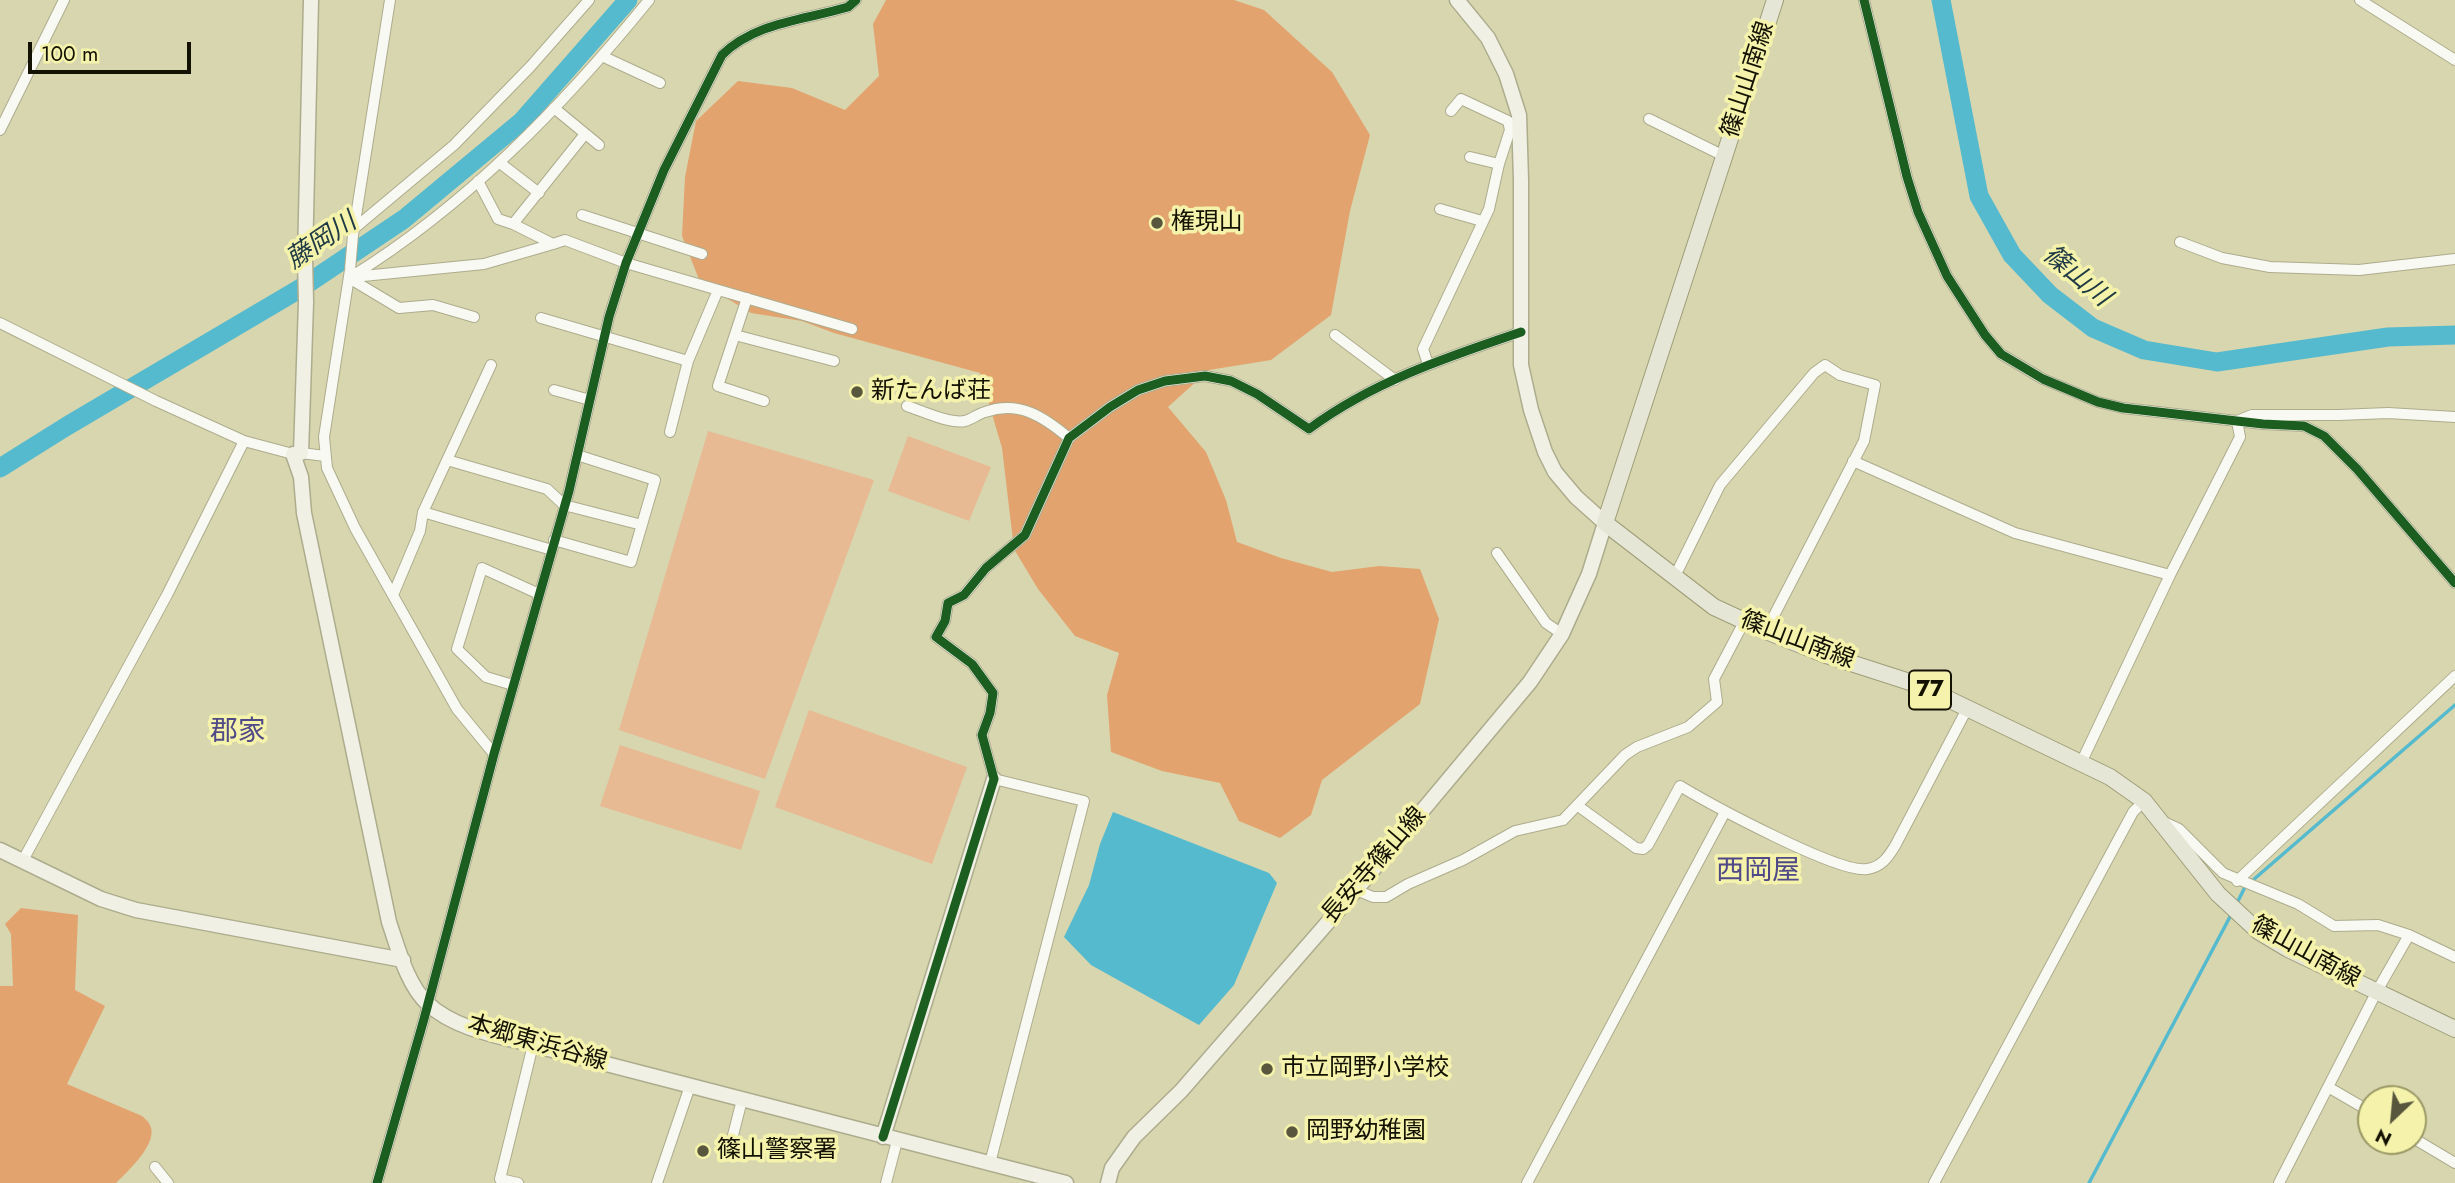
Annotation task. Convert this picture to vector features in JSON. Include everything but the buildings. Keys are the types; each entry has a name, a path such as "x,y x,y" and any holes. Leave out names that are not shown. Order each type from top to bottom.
{"main road":[{"name":"本郷東浜谷線","path":"311,0 306,302 297,453 304,513 389,922 414,984 427,1004 448,1018 477,1030 1066,1183"},
{"path":"1457,0 1488,38 1506,74 1519,115 1515,130 1521,365 1531,410 1545,452 1555,472 1576,498 1605,523"},
{"name":"篠山山南線","path":"1775,0 1605,523 1714,607 1826,655 1919,685 2110,777 2144,800 2224,900 2258,931 2288,949 2455,1029"},
{"name":"長安寺篠山線","path":"1108,1183 1112,1168 1134,1137 1181,1091 1356,890 1530,682 1562,634 1589,574 1605,523"},
{"path":"890,1139 994,779"},
{"path":"0,850 101,899 136,910 403,960"}],"street":[{"path":"0,130 64,0"},
{"path":"390,0 324,437 325,456 327,468 355,528 457,709 494,754"},
{"path":"354,231 454,145 530,67 589,0"},
{"path":"349,274 395,249 500,163 604,57 649,0"},
{"path":"377,1183 564,505 604,337 626,263 664,170 722,55 736,41 769,26 848,7 856,0"},
{"path":"1864,0 1903,164 1918,212 1947,276 1984,335 2001,354 2043,379 2098,402 2123,408 2263,425 2304,426 2324,436 2357,469 2455,583"},
{"path":"2360,0 2455,60"},
{"path":"604,57 660,83"},
{"path":"1428,364 1423,349 1489,209 1499,164 1515,130 1508,121 1461,99 1451,111"},
{"path":"554,108 599,145"},
{"path":"1649,119 1724,156"},
{"path":"513,224 585,134"},
{"path":"1470,158 1499,164"},
{"path":"500,163 538,193"},
{"path":"478,181 498,219 553,244"},
{"path":"1440,209 1482,221"},
{"path":"582,215 702,254"},
{"path":"349,274 484,264 565,240 626,263 852,329"},
{"path":"2180,242 2222,258 2270,267 2359,271 2455,259"},
{"path":"349,274 399,308 433,304 474,317"},
{"path":"670,432 688,361 718,290"},
{"path":"747,299 718,386 764,401"},
{"path":"541,318 688,361"},
{"path":"0,323 156,401 244,441 297,453 325,456"},
{"path":"990,1164 1084,800 994,779 982,735 990,713 993,693 972,664 936,637 945,621 948,603 964,595 986,568 1025,535 1069,438 1138,390 1165,382 1205,376 1231,381 1257,394 1309,429 1337,408 1428,364 1521,332"},
{"path":"735,335 834,361"},
{"path":"1335,335 1395,380"},
{"path":"393,596 420,531 423,512 491,365"},
{"path":"1674,578 1720,485 1814,373 1825,365 1840,375 1875,385 1864,441 1766,631"},
{"path":"554,390 590,400"},
{"path":"907,406 934,416 964,422 987,411 1023,408 1052,423 1069,438"},
{"path":"2237,421 2252,415 2388,412 2455,417"},
{"path":"2081,763 2170,575 2240,437 2237,421"},
{"path":"22,862 167,595 244,441"},
{"path":"423,512 631,562 655,480 577,455"},
{"path":"447,460 547,489 564,505 642,525"},
{"path":"1853,461 2015,533 2170,575"},
{"path":"1497,553 1546,623 1562,634"},
{"path":"513,685 486,677 457,649 482,568 539,594"},
{"path":"1356,890 1373,897 1386,897 1408,884 1463,860 1515,831 1563,820 1625,755 1637,747 1688,727 1717,702 1714,679 1744,622"},
{"path":"2240,882 2455,676"},
{"path":"1578,806 1636,848 1643,849 1648,845 1680,786 1725,812 1819,856 1853,868 1867,869 1884,863 1895,846 1968,707"},
{"path":"1934,1183 2133,812 2144,800"},
{"path":"1527,1183 1725,812"},
{"path":"2163,822 2179,829 2223,873 2298,904 2334,926 2378,925 2409,935 2455,957"},
{"path":"2279,1183 2377,991 2409,935"},
{"path":"518,1183 500,1179 533,1045"},
{"path":"657,1183 690,1086"},
{"path":"2328,1087 2357,1104"},
{"path":"731,1143 741,1100"},
{"path":"886,1183 890,1139"},
{"path":"2427,1146 2455,1163"},
{"path":"155,1167 168,1183"}],"shaded area":[{"path":"886,0 1234,0 1264,10 1332,72 1370,135 1350,211 1331,315 1271,360 1209,370 1168,407 1206,452 1226,500 1237,542 1332,572 1379,566 1420,569 1439,619 1420,704 1322,780 1311,815 1280,838 1239,821 1220,783 1162,771 1111,752 1107,695 1119,653 1075,636 1038,589 1014,549 1002,448 980,373 834,333 802,321 751,313 700,282 682,236 685,177 696,121 738,81 792,88 845,110 879,76 873,24"},
{"path":"708,431 874,480 765,779 619,730"},
{"path":"908,436 991,467 969,521 888,491"},
{"path":"809,710 967,767 932,864 775,807"},
{"path":"620,745 760,791 741,850 600,806"},
{"path":"21,908 78,915 75,990 105,1006 67,1084 142,1116 152,1132 141,1156 116,1183 0,1183 0,986 13,986 11,934 5,924"}],"water":[{"path":"1113,812 1269,873 1277,883 1234,985 1199,1025 1091,965 1064,937 1089,885 1100,844"}],"waterway":[{"name":"藤岡川","path":"0,468 301,288 404,219 522,121 628,0"},
{"name":"篠山川","path":"1941,0 1979,196 2012,255 2050,295 2093,328 2144,350 2217,362 2388,337 2455,335"},
{"path":"2237,903 2245,887 2455,705"},
{"path":"2089,1183 2232,913"}],"cycle path":[{"path":"377,1183 569,491 609,317 626,263 664,170 722,55 750,35 781,23 848,7 856,0"},
{"path":"1864,0 1918,212 1947,276 1985,335 2001,354 2043,379 2098,402 2123,408 2304,426 2324,436 2357,469 2455,583"},
{"path":"883,1137 994,779 982,735 990,713 993,693 972,664 936,637 945,621 948,603 964,595 986,568 1025,535 1069,438 1138,390 1165,381 1205,376 1231,381 1257,394 1309,429 1333,412 1384,384 1438,361 1521,332"}],"place":[{"name":"権現山","path":"1157,223"},
{"name":"新たんば荘","path":"857,392"},
{"name":"市立岡野小学校","path":"1267,1069"},
{"name":"岡野幼稚園","path":"1292,1132"},
{"name":"篠山警察署","path":"703,1151"}],"district":[{"name":"郡家","path":"238,733"},
{"name":"西岡屋","path":"1758,872"}]}
